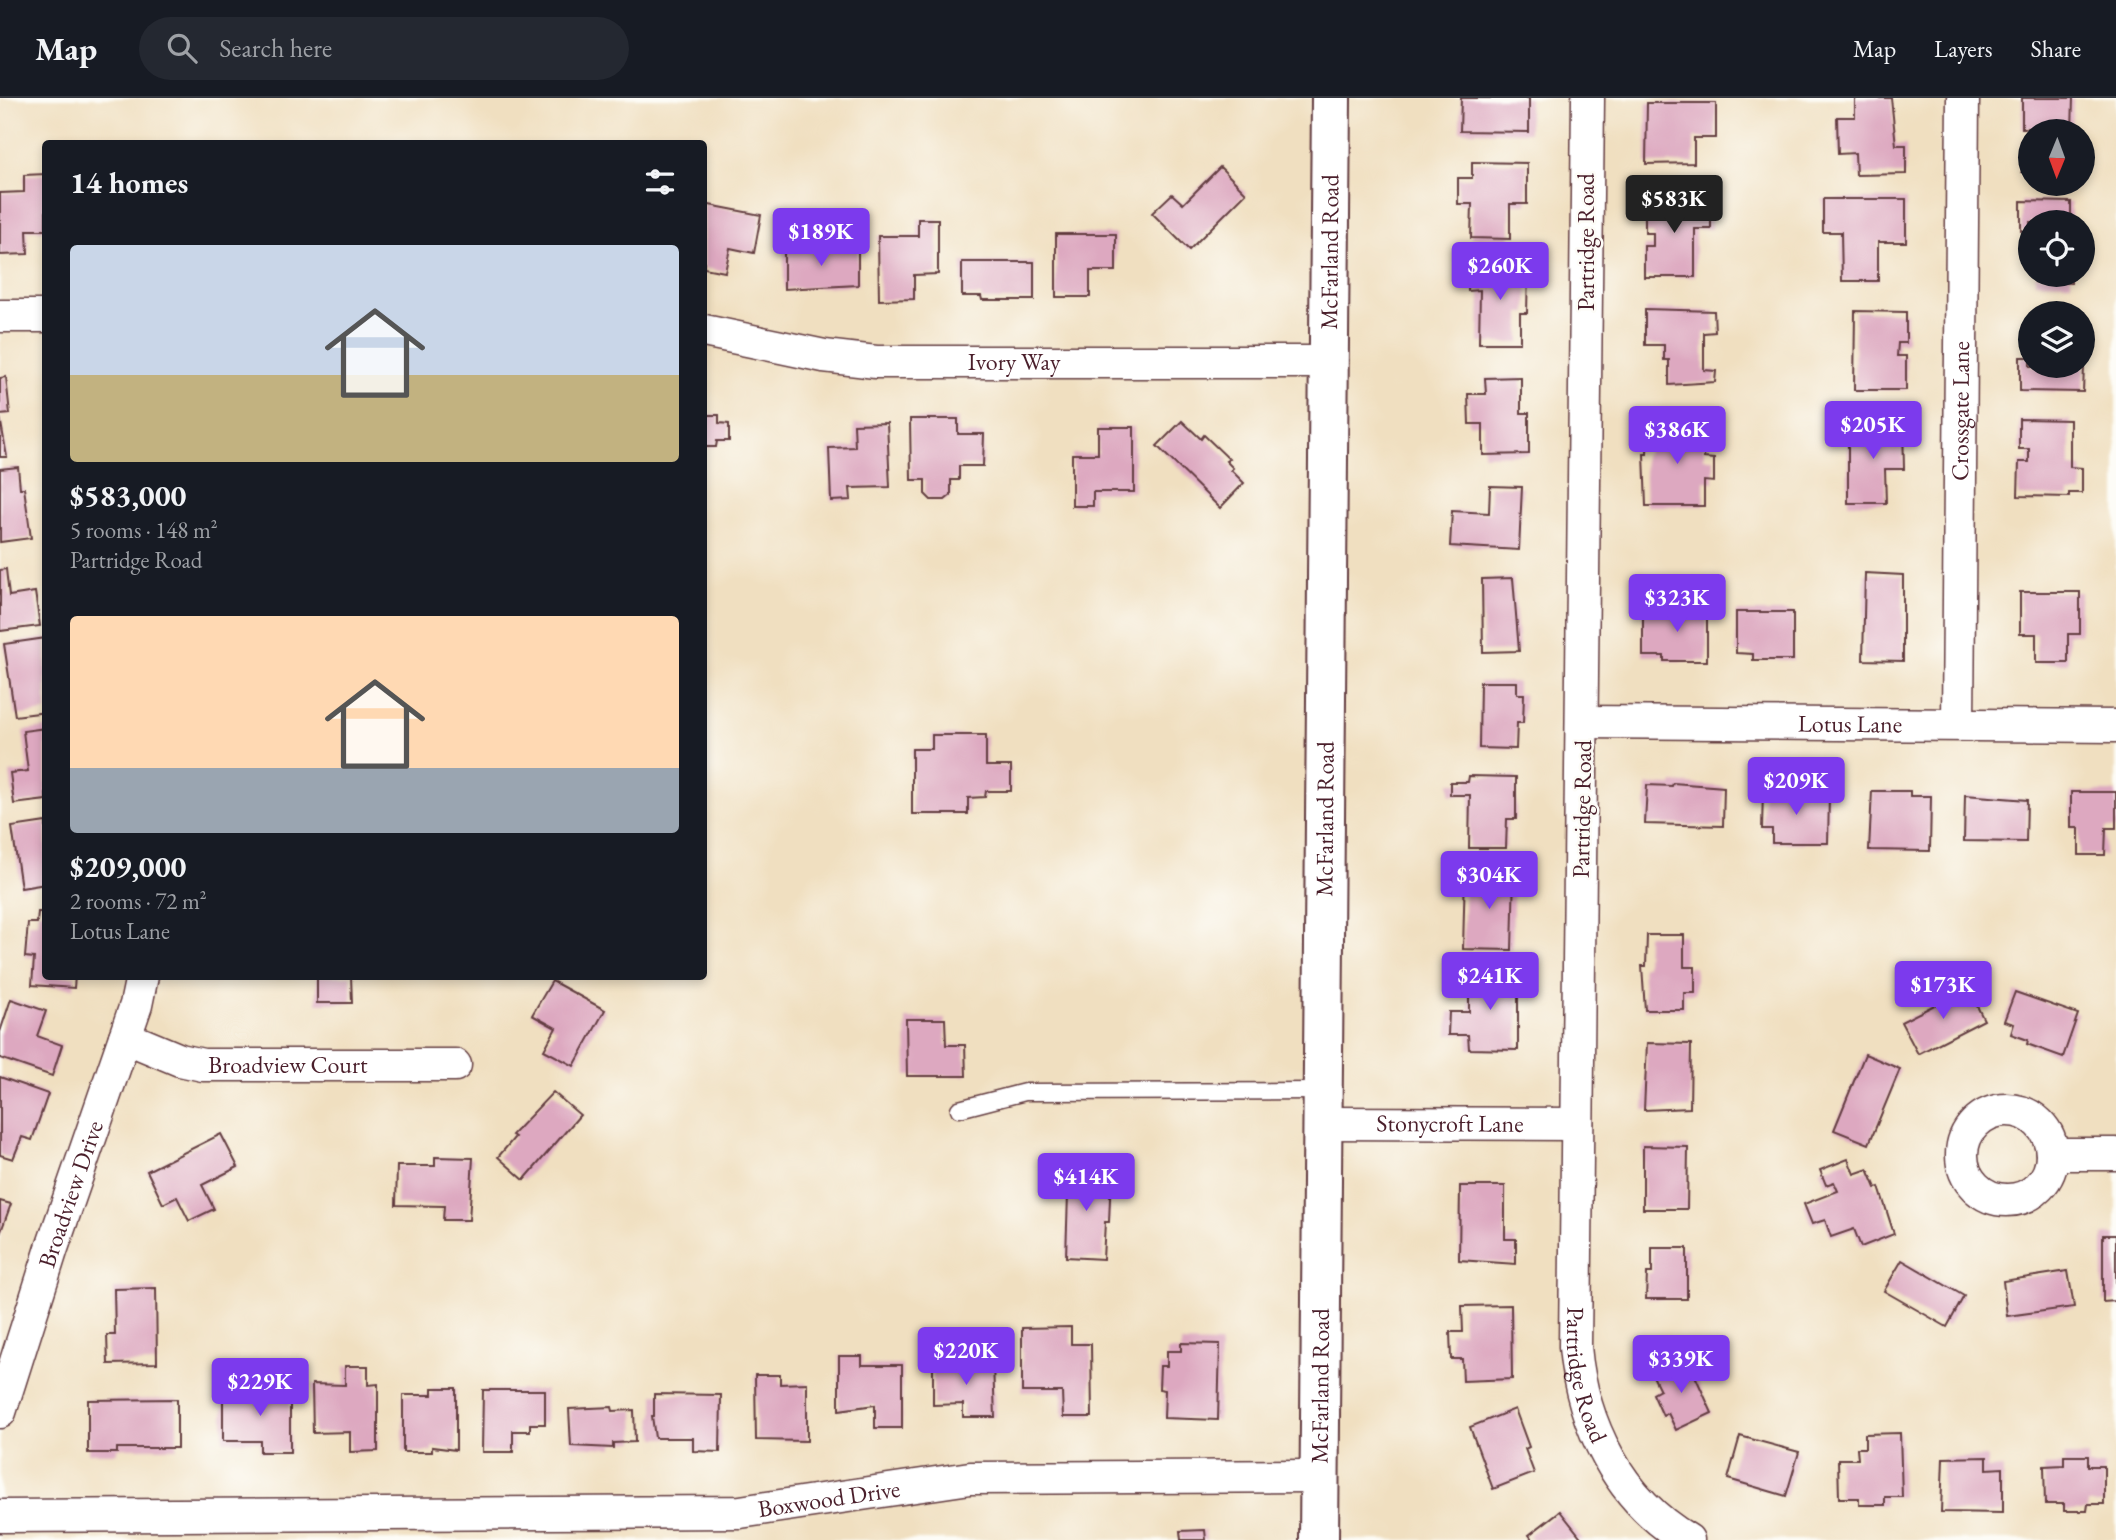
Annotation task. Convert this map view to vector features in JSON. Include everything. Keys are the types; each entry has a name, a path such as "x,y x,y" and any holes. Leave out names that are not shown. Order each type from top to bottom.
{"street":[{"name":"McFarland Road","path":"1319,1540 1331,98"},
{"name":"Partridge Road","path":"1588,98 1575,1335 1577,1373 1590,1420 1605,1454 1642,1503 1688,1540"},
{"name":"Crossgate Lane","path":"1958,724 1963,98"},
{"path":"0,316 42,316"},
{"name":"Ivory Way","path":"707,332 824,356 876,362 1329,362"},
{"name":"Lotus Lane","path":"1582,722 2116,726"},
{"name":"Broadview Drive","path":"0,1412 52,1248 125,1037 141,980"},
{"name":"Broadview Court","path":"125,1037 180,1060 203,1065 455,1065"},
{"name":"Stonycroft Lane","path":"1322,1107 1577,1124"},
{"path":"2052,1154 2116,1154"},
{"name":"Boxwood Drive","path":"0,1516 740,1512 970,1478 1319,1476"}],"lane":[{"path":"959,1109 1026,1092 1322,1107"}],"building":[{"path":"1461,98 1529,98 1529,132 1460,131"},
{"path":"1855,98 1891,98 1896,145 1906,145 1906,174 1856,175 1855,153 1838,154 1837,117 1855,117"},
{"path":"2022,98 2073,98 2072,119 2022,119"},
{"path":"1647,103 1716,103 1716,138 1694,138 1694,163 1646,164"},
{"path":"1472,162 1527,163 1527,204 1510,204 1510,239 1471,238 1472,204 1458,204 1458,178 1472,178"},
{"path":"1220,167 1246,193 1189,250 1152,213 1172,194 1183,204"},
{"path":"42,174 42,230 27,230 28,254 0,255 0,193 24,192 24,175"},
{"path":"1645,199 1711,199 1711,229 1695,229 1695,277 1644,277 1644,246 1653,246 1653,233 1645,233"},
{"path":"1823,199 1906,199 1906,242 1878,242 1878,281 1842,281 1841,232 1823,232"},
{"path":"2021,201 2071,202 2071,210 2021,210"},
{"path":"707,205 761,215 754,253 730,248 725,272 707,269"},
{"path":"918,219 938,219 938,274 914,275 914,299 879,300 878,236 918,236"},
{"path":"1056,234 1116,234 1116,271 1090,271 1090,297 1056,297"},
{"path":"858,249 858,285 784,289 784,250"},
{"path":"962,262 1034,262 1034,300 982,300 981,296 962,296"},
{"path":"1481,267 1528,268 1527,313 1520,313 1520,343 1479,343 1480,290 1468,291 1469,271 1480,272"},
{"path":"1645,309 1714,311 1715,332 1704,333 1704,370 1716,371 1715,382 1669,385 1669,360 1664,360 1664,345 1645,345"},
{"path":"1855,311 1906,312 1906,343 1898,343 1897,356 1906,356 1906,390 1854,390"},
{"path":"6,377 10,414 0,415 0,378"},
{"path":"1521,377 1521,413 1529,413 1529,454 1483,455 1483,424 1469,424 1468,394 1486,394 1485,378"},
{"path":"2020,378 2084,378 2083,392 2020,391"},
{"path":"707,415 719,415 719,423 729,424 729,441 717,441 716,447 707,447"},
{"path":"0,417 7,457 0,457"},
{"path":"910,419 958,419 958,434 984,434 983,466 959,466 959,480 951,480 951,495 945,500 931,500 925,494 925,480 911,480"},
{"path":"2019,419 2070,420 2070,467 2082,468 2082,493 2069,493 2069,497 2018,496 2019,462 2029,462 2029,449 2019,449"},
{"path":"1182,421 1201,439 1204,435 1229,459 1226,461 1233,468 1231,470 1244,483 1220,508 1157,446"},
{"path":"887,423 890,487 850,488 851,500 831,501 829,448 855,447 854,424"},
{"path":"1648,425 1704,425 1704,458 1714,459 1714,482 1704,481 1704,506 1646,506 1644,454 1647,454"},
{"path":"1903,426 1904,469 1885,469 1886,503 1848,503 1848,427"},
{"path":"1098,427 1134,427 1134,492 1093,492 1093,506 1072,506 1072,454 1098,454"},
{"path":"18,467 20,488 24,488 31,538 0,542 0,469"},
{"path":"1490,486 1522,487 1519,550 1450,546 1452,511 1489,513"},
{"path":"6,569 9,596 35,592 40,626 0,631 0,570"},
{"path":"1865,573 1903,575 1903,661 1863,660"},
{"path":"1513,578 1519,651 1483,652 1482,579"},
{"path":"2020,592 2080,592 2080,634 2068,634 2068,663 2036,663 2036,634 2020,634"},
{"path":"1679,603 1702,603 1702,613 1707,613 1707,661 1664,661 1664,656 1643,656 1643,613 1679,613"},
{"path":"1736,612 1793,612 1793,660 1753,660 1753,654 1736,653"},
{"path":"42,639 42,713 15,716 4,644"},
{"path":"1480,682 1517,682 1517,694 1524,694 1523,723 1517,723 1516,749 1479,748"},
{"path":"42,729 42,800 14,804 10,773 28,771 23,731"},
{"path":"932,735 986,735 986,766 1011,766 1011,791 986,791 985,797 968,798 968,814 912,814 912,749 932,749"},
{"path":"1469,776 1516,777 1516,819 1507,819 1506,848 1469,848 1470,795 1450,795 1450,782 1468,782"},
{"path":"1673,783 1724,787 1723,826 1645,824 1647,785 1672,786"},
{"path":"1763,791 1829,795 1828,843 1772,843 1772,829 1762,829"},
{"path":"1872,791 1910,791 1910,796 1931,796 1930,851 1869,850"},
{"path":"2071,792 2116,792 2116,828 2106,828 2105,855 2079,855 2079,828 2071,828"},
{"path":"1965,795 2027,800 2026,842 1964,841"},
{"path":"42,823 42,885 21,888 12,827"},
{"path":"1465,871 1514,872 1512,950 1463,949"},
{"path":"38,912 42,912 42,980 75,980 74,988 32,985 34,958 25,957 28,923 37,923"},
{"path":"1647,935 1684,935 1684,967 1695,967 1695,993 1684,993 1684,1010 1645,1010 1642,966 1646,966"},
{"path":"1469,971 1518,972 1518,1050 1469,1049 1468,1035 1448,1035 1449,1012 1469,1012"},
{"path":"317,980 351,980 352,1003 317,1003"},
{"path":"552,981 605,1010 574,1066 544,1050 556,1028 532,1015"},
{"path":"1968,988 1984,1020 1918,1054 1901,1022"},
{"path":"2015,992 2078,1014 2063,1057 2027,1044 2028,1040 2011,1034 2014,1024 2004,1021"},
{"path":"11,999 46,1011 37,1036 62,1045 52,1076 0,1058 0,1032"},
{"path":"906,1019 945,1019 946,1045 965,1045 966,1076 907,1076"},
{"path":"1647,1043 1691,1044 1690,1108 1644,1110"},
{"path":"1865,1054 1900,1069 1869,1144 1834,1130"},
{"path":"0,1077 48,1094 32,1140 22,1137 13,1159 0,1155"},
{"path":"553,1092 580,1115 524,1180 498,1157 515,1137 512,1135"},
{"path":"221,1134 238,1167 202,1185 214,1209 189,1221 177,1197 163,1204 147,1171"},
{"path":"1643,1146 1688,1147 1687,1209 1643,1209"},
{"path":"435,1157 473,1158 469,1220 443,1220 444,1206 396,1205 397,1166 435,1166"},
{"path":"1848,1159 1854,1174 1868,1169 1876,1188 1879,1187 1894,1234 1861,1247 1854,1229 1831,1237 1825,1220 1812,1224 1804,1204 1838,1191 1834,1182 1826,1185 1820,1170"},
{"path":"1061,1172 1111,1174 1109,1222 1105,1222 1103,1259 1066,1257 1068,1194 1060,1194"},
{"path":"1460,1186 1505,1186 1505,1239 1516,1239 1516,1264 1459,1260"},
{"path":"0,1201 11,1204 0,1234"},
{"path":"2103,1235 2116,1235 2116,1301 2103,1302"},
{"path":"1652,1248 1687,1248 1687,1299 1646,1299 1647,1273 1652,1273"},
{"path":"1902,1260 1964,1296 1947,1327 1884,1291"},
{"path":"2068,1271 2074,1307 2007,1316 2003,1281"},
{"path":"156,1288 157,1363 108,1364 107,1335 115,1335 114,1289"},
{"path":"1511,1305 1512,1379 1463,1381 1462,1359 1451,1359 1450,1332 1463,1332 1462,1306"},
{"path":"1071,1327 1071,1344 1091,1344 1092,1417 1063,1417 1062,1392 1022,1392 1022,1328"},
{"path":"1181,1343 1220,1344 1218,1420 1164,1418 1165,1390 1159,1389 1160,1366 1167,1366 1167,1351 1181,1351"},
{"path":"964,1355 980,1355 980,1364 993,1364 995,1417 963,1417 963,1404 933,1405 933,1365 964,1364"},
{"path":"839,1356 862,1356 862,1365 902,1365 902,1428 875,1428 875,1405 839,1410"},
{"path":"1687,1358 1712,1413 1676,1430 1668,1413 1663,1416 1653,1394 1660,1390 1652,1374"},
{"path":"345,1366 368,1366 368,1385 378,1384 378,1451 350,1452 350,1432 313,1433 312,1384 345,1385"},
{"path":"755,1375 780,1375 780,1384 807,1383 807,1441 756,1440"},
{"path":"268,1382 290,1382 290,1452 260,1452 260,1441 223,1441 223,1397 255,1397 255,1389 268,1389"},
{"path":"432,1388 456,1388 456,1450 432,1447 432,1452 403,1452 403,1395 432,1395"},
{"path":"483,1390 545,1390 545,1424 530,1424 530,1431 513,1431 513,1452 482,1452"},
{"path":"654,1394 721,1395 720,1452 693,1451 693,1438 655,1438 652,1416"},
{"path":"177,1399 177,1448 117,1448 117,1453 88,1453 88,1400"},
{"path":"612,1407 613,1411 634,1410 635,1442 613,1443 613,1448 571,1446 569,1409"},
{"path":"1515,1409 1529,1447 1525,1449 1534,1473 1493,1489 1470,1427"},
{"path":"1900,1433 1902,1497 1885,1497 1885,1505 1859,1505 1859,1498 1839,1498 1838,1459 1858,1459 1857,1448 1865,1448 1865,1434"},
{"path":"1740,1436 1799,1452 1786,1496 1728,1479"},
{"path":"2064,1456 2088,1456 2088,1466 2104,1466 2104,1504 2088,1504 2087,1511 2064,1511 2064,1504 2045,1504 2044,1466 2064,1465"},
{"path":"1987,1457 1987,1469 2003,1468 2003,1513 1941,1512 1943,1458"},
{"path":"1560,1511 1583,1540 1533,1540 1529,1535"},
{"path":"1205,1530 1206,1540 1181,1540 1180,1531"}]}
